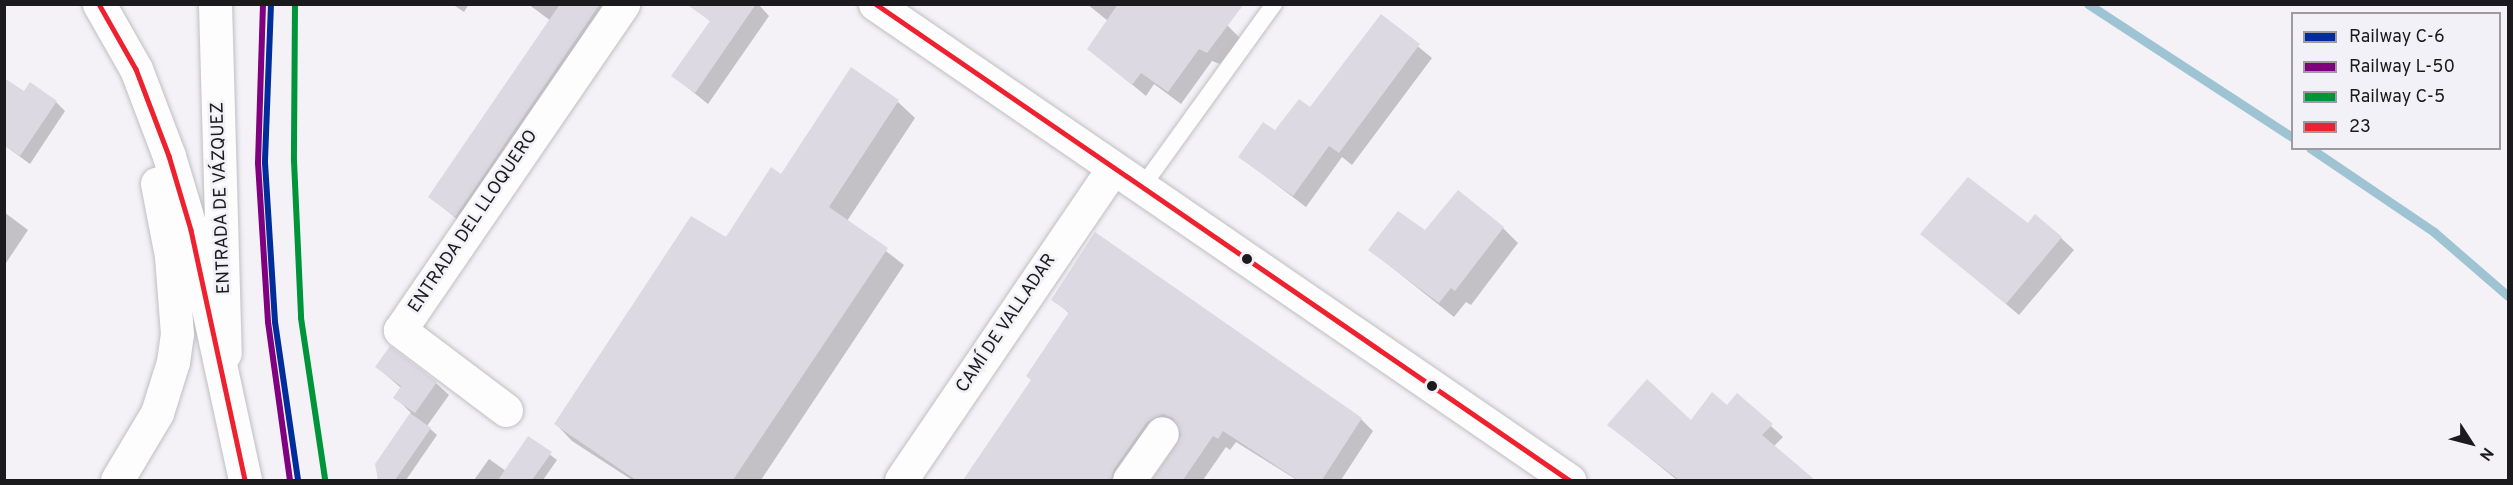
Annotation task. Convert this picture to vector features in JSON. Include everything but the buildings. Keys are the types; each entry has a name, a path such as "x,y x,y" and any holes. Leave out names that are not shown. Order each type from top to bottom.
{"street":[{"path":"99,4 136,69 169,156 191,230 245,480"},
{"name":"ENTRADA DE VÁZQUEZ","path":"215,4 225,391"},
{"name":"ENTRADA DEL LLOQUERO","path":"506,410 400,330 623,4"},
{"path":"875,4 1569,480"},
{"path":"117,480 146,438 157,413 173,362 177,334 171,256 136,69"},
{"name":"CAMÍ DE VALLADAR","path":"901,480 1113,168"},
{"path":"1129,480 1162,433"}],"lane":[{"path":"1142,187 1274,4"}],"waterway":[{"path":"2088,4 2291,136"},
{"path":"2313,150 2434,232 2508,296"}],"rail line":[{"name":"L-50","path":"263,4 258,163 268,322 290,480"},
{"name":"C-6","path":"271,4 265,163 275,322 298,480"},
{"name":"C-5","path":"295,4 294,161 301,318 325,479"}],"transit line":[{"name":"23","path":"99,4 136,69 169,156 191,230 245,480"},
{"name":"23","path":"876,4 1569,480"}]}
